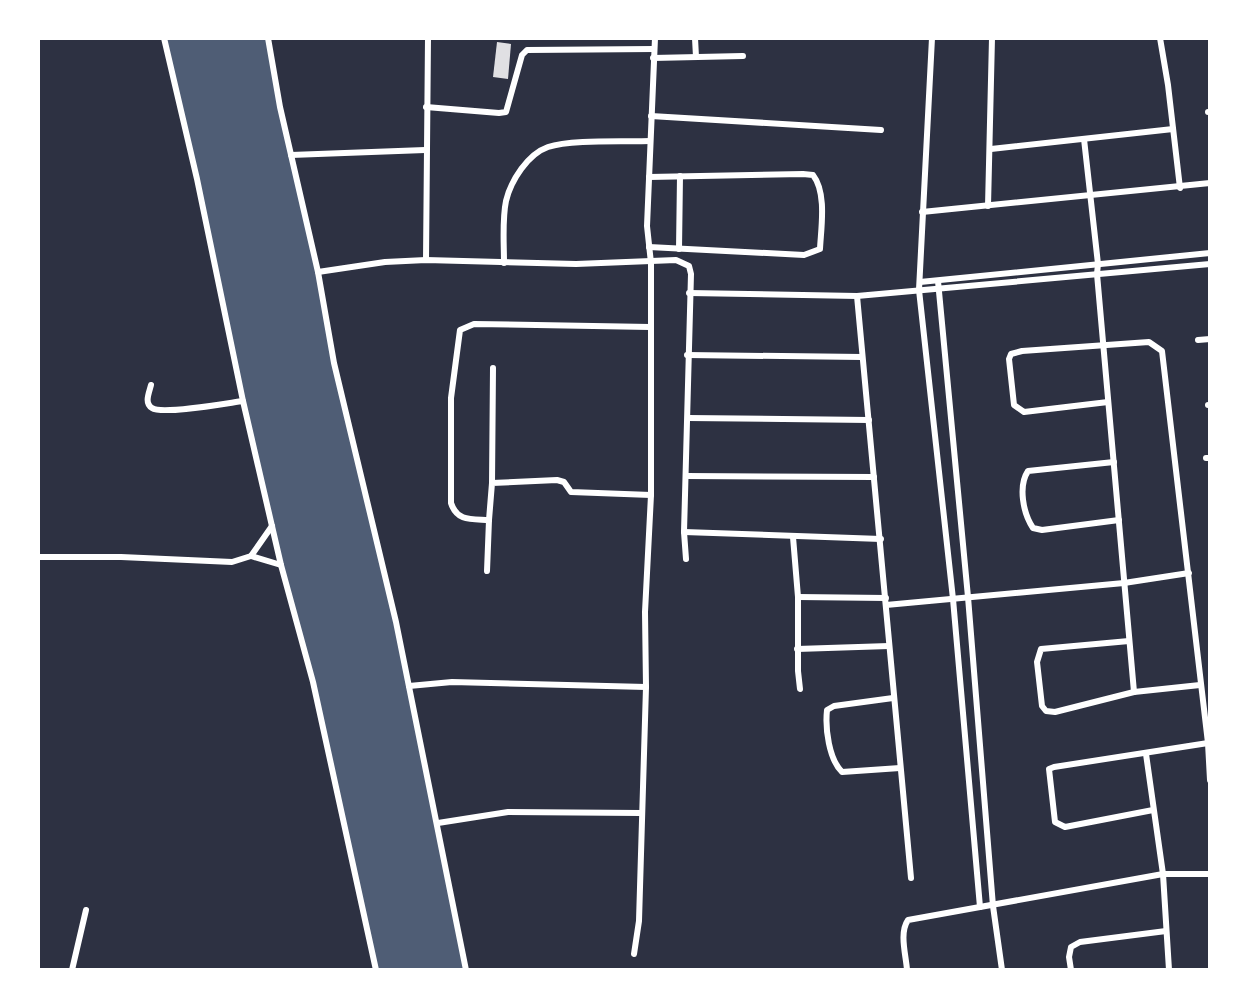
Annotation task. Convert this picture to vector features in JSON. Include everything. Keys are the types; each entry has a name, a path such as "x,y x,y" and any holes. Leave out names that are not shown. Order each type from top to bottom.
{"street":[{"path":"164,38 376,970"},
{"path":"268,38 334,363 410,686 466,970"},
{"path":"426,260 428,38"},
{"path":"634,954 639,920 651,495 651,262 647,226 655,38"},
{"path":"695,38 696,58"},
{"path":"932,38 920,286 980,908"},
{"path":"988,206 992,38"},
{"path":"1160,38 1180,188"},
{"path":"426,107 506,112 522,55 527,50 654,53 696,58 743,56"},
{"path":"651,116 880,130"},
{"path":"991,149 1174,130"},
{"path":"1084,139 1134,692"},
{"path":"504,263 506,201 526,163 546,148 567,144 650,141"},
{"path":"291,156 426,150"},
{"path":"649,177 812,175 818,182 821,198 820,249 804,256 649,247"},
{"path":"678,248 680,176"},
{"path":"922,212 1210,184"},
{"path":"938,285 1210,252"},
{"path":"318,272 426,260 676,260 690,266 686,558"},
{"path":"688,293 856,296 920,286 1210,264"},
{"path":"938,285 993,906 1002,970"},
{"path":"856,296 911,878"},
{"path":"489,520 463,518 456,514 452,502 452,398 460,330 474,324 650,328"},
{"path":"1198,340 1210,339"},
{"path":"1108,402 1024,412 1014,405 1012,398 1011,354 1148,342 1162,351 1200,685 1207,715 1210,780"},
{"path":"687,355 862,357"},
{"path":"487,570 493,368"},
{"path":"151,385 147,400 155,410 244,401"},
{"path":"688,418 869,420"},
{"path":"1114,462 1032,471 1025,473 1023,481 1026,516 1033,528 1118,520"},
{"path":"686,476 874,477"},
{"path":"492,483 556,480 564,482 571,492 651,495"},
{"path":"252,556 273,525"},
{"path":"684,532 881,539"},
{"path":"794,537 800,689"},
{"path":"38,557 232,562 252,556 281,564"},
{"path":"798,596 952,600 1189,573"},
{"path":"1129,641 1045,648 1038,653 1042,706 1054,712 1134,692 1200,685"},
{"path":"797,649 889,646"},
{"path":"410,686 452,682 646,687"},
{"path":"893,698 834,706 827,710 827,729 836,766 842,772 900,768"},
{"path":"1154,810 1064,827 1055,822 1048,770 1208,743"},
{"path":"1146,754 1163,874 1169,970"},
{"path":"438,823 508,812 641,813"},
{"path":"907,970 903,932 908,920 1163,874 1210,874"},
{"path":"72,970 86,910"},
{"path":"1071,970 1071,946 1080,942 1166,931"}],"water":[{"path":"164,38 268,38 334,363 409,686 466,970 376,970"}],"building":[{"path":"497,42 511,44 508,79 493,77"}]}
